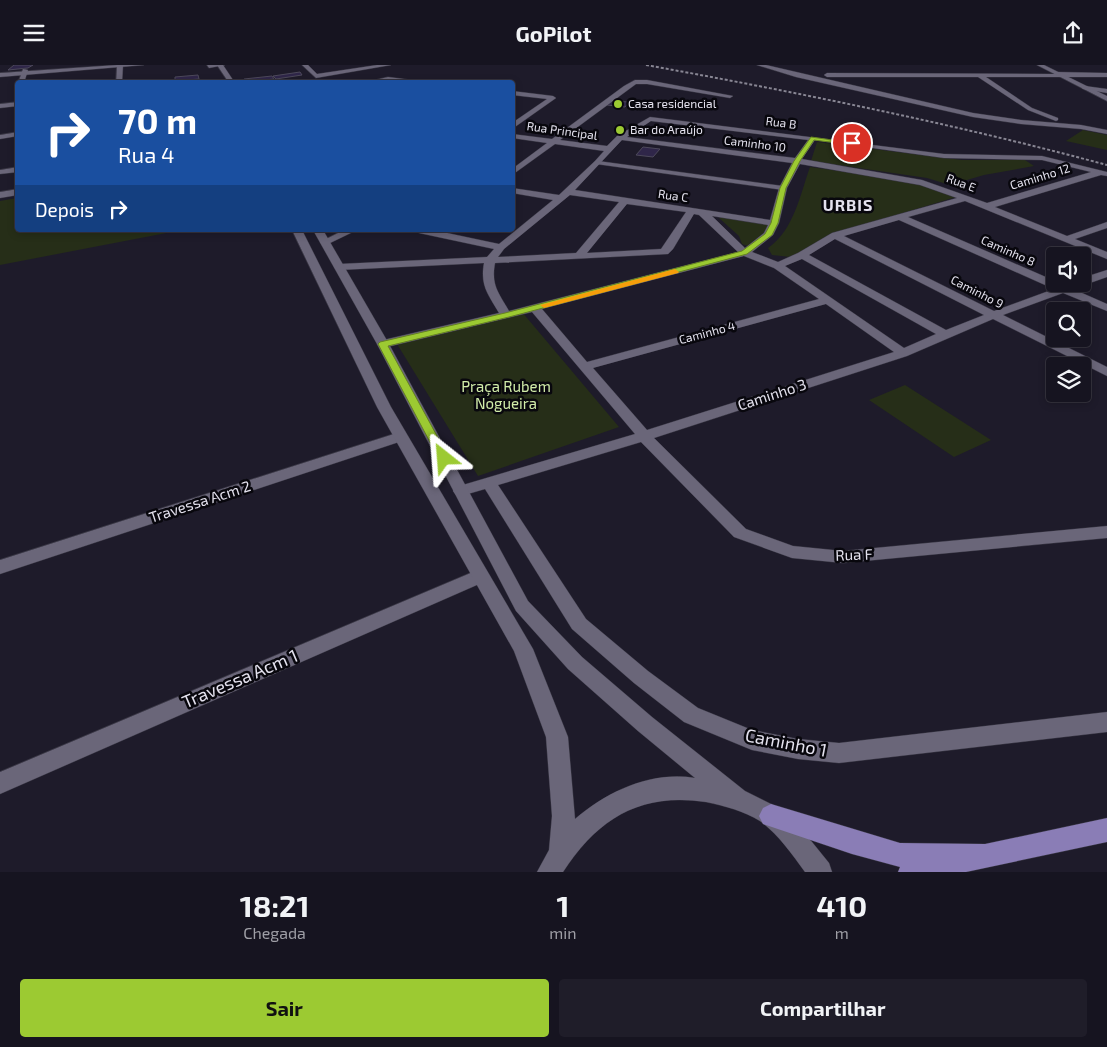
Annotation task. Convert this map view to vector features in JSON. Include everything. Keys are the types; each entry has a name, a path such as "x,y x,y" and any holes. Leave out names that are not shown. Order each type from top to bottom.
{"main road":[{"path":"771,816 900,855 982,855"},
{"path":"910,872 982,855 1107,830"}],"street":[{"path":"0,73 140,65"},
{"path":"210,68 220,65 230,80"},
{"path":"305,65 316,76 388,65"},
{"path":"760,65 796,75 991,118 1021,123 1080,127 1107,132"},
{"path":"1040,65 1107,99"},
{"path":"117,66 119,80"},
{"path":"970,70 1035,112 1080,127"},
{"path":"22,80 24,71"},
{"path":"796,75 1107,75"},
{"path":"382,80 402,80"},
{"path":"515,171 626,87 637,82 657,83 730,96"},
{"path":"1085,88 1107,91"},
{"path":"515,93 553,98 515,125"},
{"path":"0,106 15,102"},
{"name":"Rua B","path":"564,195 598,163 620,138 646,121 654,119 944,156 1042,158 1103,173"},
{"path":"0,137 15,134"},
{"name":"Rua Principal","path":"515,136 609,149"},
{"name":"Caminho 10","path":"620,138 797,161"},
{"path":"370,347 506,315 745,253 768,235 774,223 783,188 797,161 813,138"},
{"name":"Rua E","path":"797,161 922,183 987,206 1107,256"},
{"path":"0,171 15,169"},
{"name":"Caminho 12","path":"987,206 1103,173"},
{"name":"Rua C","path":"515,190 624,202 774,223"},
{"path":"0,195 15,192"},
{"path":"506,315 488,285 487,277 490,260 501,247 564,195"},
{"path":"778,266 802,255 835,235 966,198"},
{"path":"580,255 624,202"},
{"path":"339,267 664,252 668,249 691,211"},
{"path":"703,213 745,253 778,266 903,353"},
{"name":"Caminho 8","path":"898,216 1046,281"},
{"path":"1067,239 1107,225"},
{"path":"299,232 461,491 522,606 582,669 644,724 737,798 771,816 806,850 820,872"},
{"path":"342,232 321,236 339,267 370,347 384,407 523,649 557,737 564,816 561,851"},
{"path":"440,232 501,247"},
{"name":"Caminho 9","path":"835,235 1107,373"},
{"path":"802,255 944,334"},
{"path":"1091,279 1107,273"},
{"name":"Caminho 3","path":"461,491 644,436 903,353 944,334 1055,292"},
{"name":"Caminho 8","path":"1070,292 1107,309"},
{"name":"Caminho 4","path":"586,366 829,300"},
{"path":"534,307 644,436"},
{"name":"Rua F","path":"644,436 740,533 792,552 843,557 1107,531"},
{"name":"Travessa Acm 2","path":"0,567 400,437"},
{"name":"Caminho 1","path":"488,482 579,624 641,677 691,715 752,740 798,749 839,753 1107,722"},
{"name":"Travessa Acm 1","path":"0,783 480,576"},
{"path":"549,872 561,851 588,820 622,799 668,788 697,788 737,798"}],"lane":[{"path":"598,163 783,188"}],"green space":[{"path":"1083,130 1107,135 1107,150 1066,141"},
{"path":"817,142 962,160 1025,160 1034,166 984,175 950,185 927,178 811,161"},
{"path":"810,167 912,181 956,197 837,233 791,257 772,255 768,248 777,241 790,222"},
{"path":"15,198 15,232 172,232 0,265 0,201"},
{"path":"723,216 778,226 766,240 748,246 742,244 739,236 719,218"},
{"name":"Praça Rubem Nogueira","path":"522,312 619,427 478,476 397,344"},
{"path":"905,385 991,440 954,457 869,400"}],"building":[{"path":"14,65 33,65 28,68 8,70"},
{"path":"300,72 302,75 276,79 273,76"},
{"path":"198,75 199,79 175,80 175,77"},
{"path":"272,76 274,79 245,80"},
{"name":"Casa residencial","path":"611,101 629,102 625,107 607,105"},
{"path":"643,147 660,149 653,157 636,155"}],"railway":[{"path":"646,65 878,110 993,136 1107,165"}],"slow traffic":[{"path":"544,305 675,272"}],"place":[{"name":"Casa residencial","path":"618,104"},
{"name":"Bar do Araújo","path":"620,130"}],"district":[{"name":"URBIS","path":"848,205"}],"route":[{"path":"444,458 383,344 506,315 745,253 768,235 774,223 783,188 797,161 813,138 852,143"}]}
